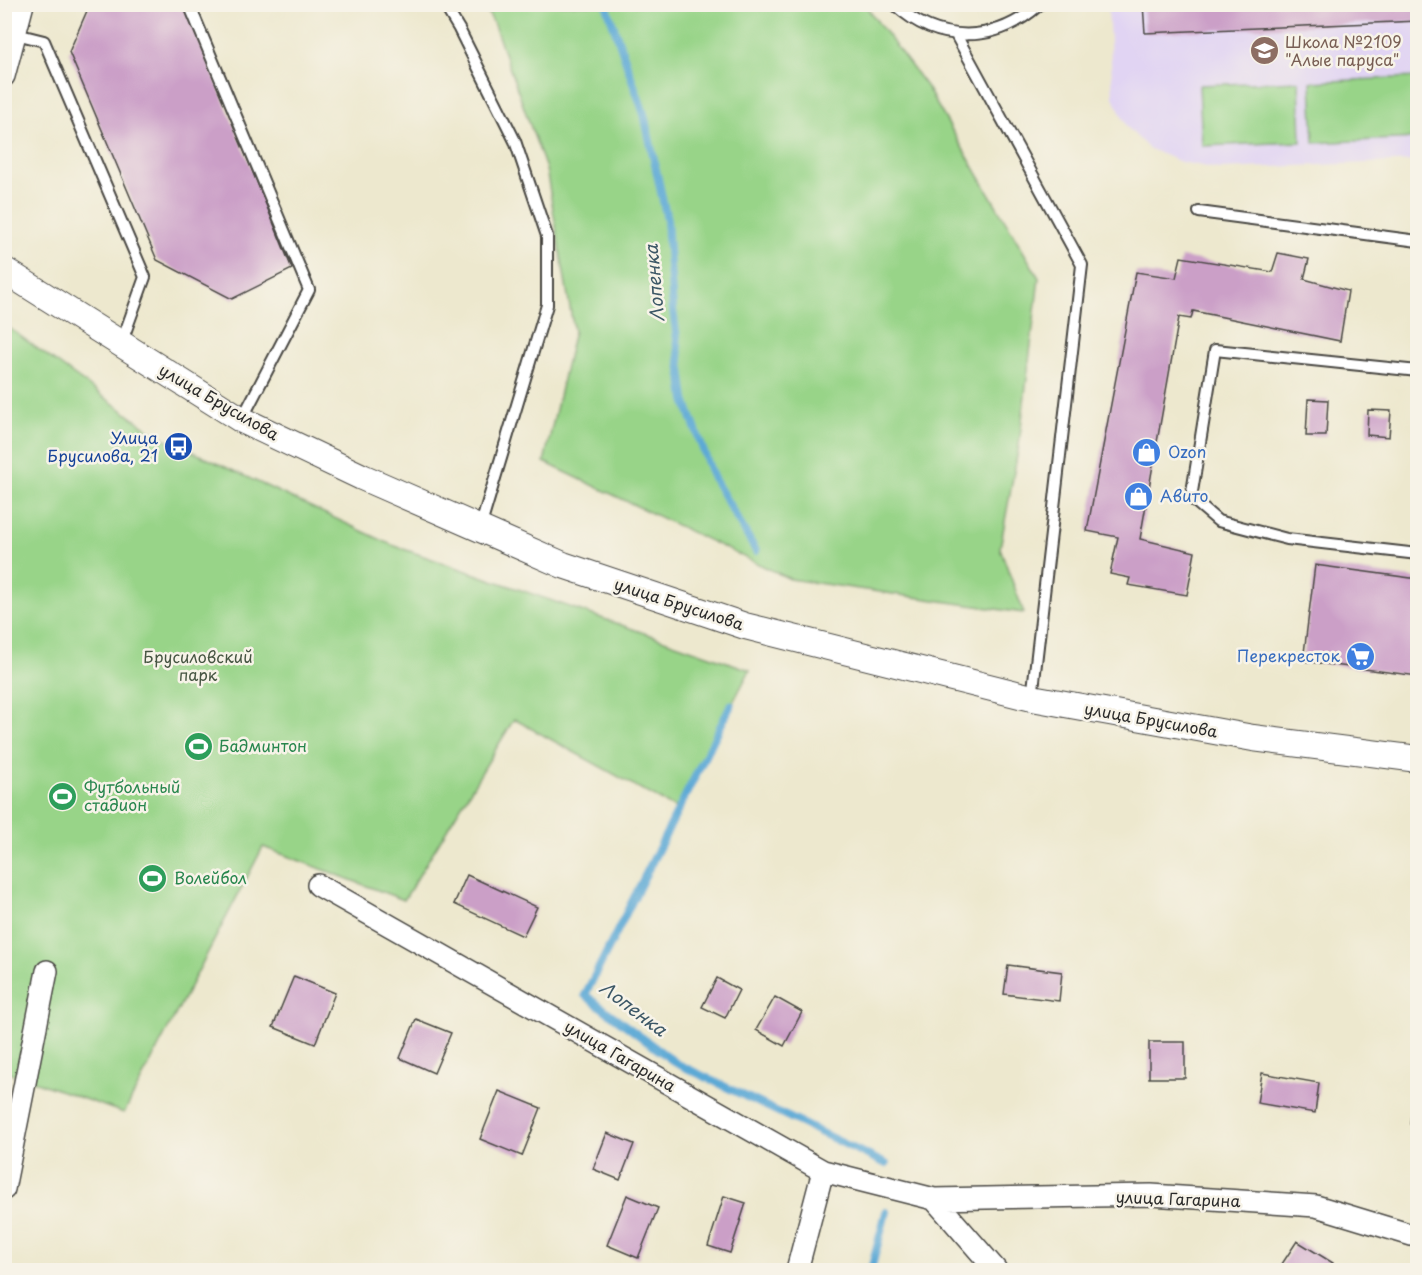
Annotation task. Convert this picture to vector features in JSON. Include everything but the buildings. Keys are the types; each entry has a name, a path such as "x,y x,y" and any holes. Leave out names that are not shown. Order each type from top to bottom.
{"street":[{"path":"4,76 23,4"},
{"name":"улица Брусилова","path":"4,270 242,420 362,477 563,565 745,626 1032,698 1253,738 1418,759"},
{"name":"улица Гагарина","path":"318,885 823,1171 934,1199 1151,1195 1316,1206 1418,1237"},
{"path":"4,1189 47,971"},
{"path":"797,1270 823,1171"},
{"path":"934,1199 996,1270"}],"lane":[{"path":"189,4 309,290 242,420"},
{"path":"444,4 459,29 515,141 547,236 548,305 480,528"},
{"path":"894,4 907,16 931,29 956,35 992,33 1024,19 1040,4"},
{"path":"16,34 44,41 144,277 121,345"},
{"path":"956,35 1082,265 1032,698"},
{"path":"1198,212 1418,242"},
{"path":"1418,370 1215,350 1191,498 1218,521 1287,538 1418,554"}],"shaded area":[{"name":"Школа №2109 \"Алые паруса\"","path":"1108,5 1417,5 1417,161 1219,169 1181,162 1148,148 1127,127 1113,97"}],"green space":[{"path":"484,5 865,5 926,86 1039,278 1019,445 1000,548 1024,613 790,579 544,462 574,331 546,169 493,22"},
{"path":"1417,77 1417,138 1314,143 1311,82"},
{"path":"1299,81 1301,142 1202,146 1199,85"},
{"name":"Брусиловский парк","path":"5,325 155,434 392,545 750,670 677,809 514,719 404,900 263,847 124,1113 5,1071"}],"waterway":[{"name":"Лопенка","path":"606,4 644,114 667,220 673,309 685,400 713,477 756,551"},
{"name":"Лопенка","path":"731,705 585,995 676,1063 886,1164"},
{"name":"Лопенка","path":"871,1270 886,1212"}],"place":[{"name":"Школа №2109 \"Алые паруса\"","path":"1264,51"},
{"name":"Улица Брусилова, 21","path":"179,447"},
{"name":"Ozon","path":"1147,452"},
{"name":"Авито","path":"1139,496"},
{"name":"Перекресток","path":"1361,656"},
{"name":"Бадминтон","path":"198,746"},
{"name":"Футбольный стадион","path":"63,796"},
{"name":"Волейбол","path":"153,878"}]}
